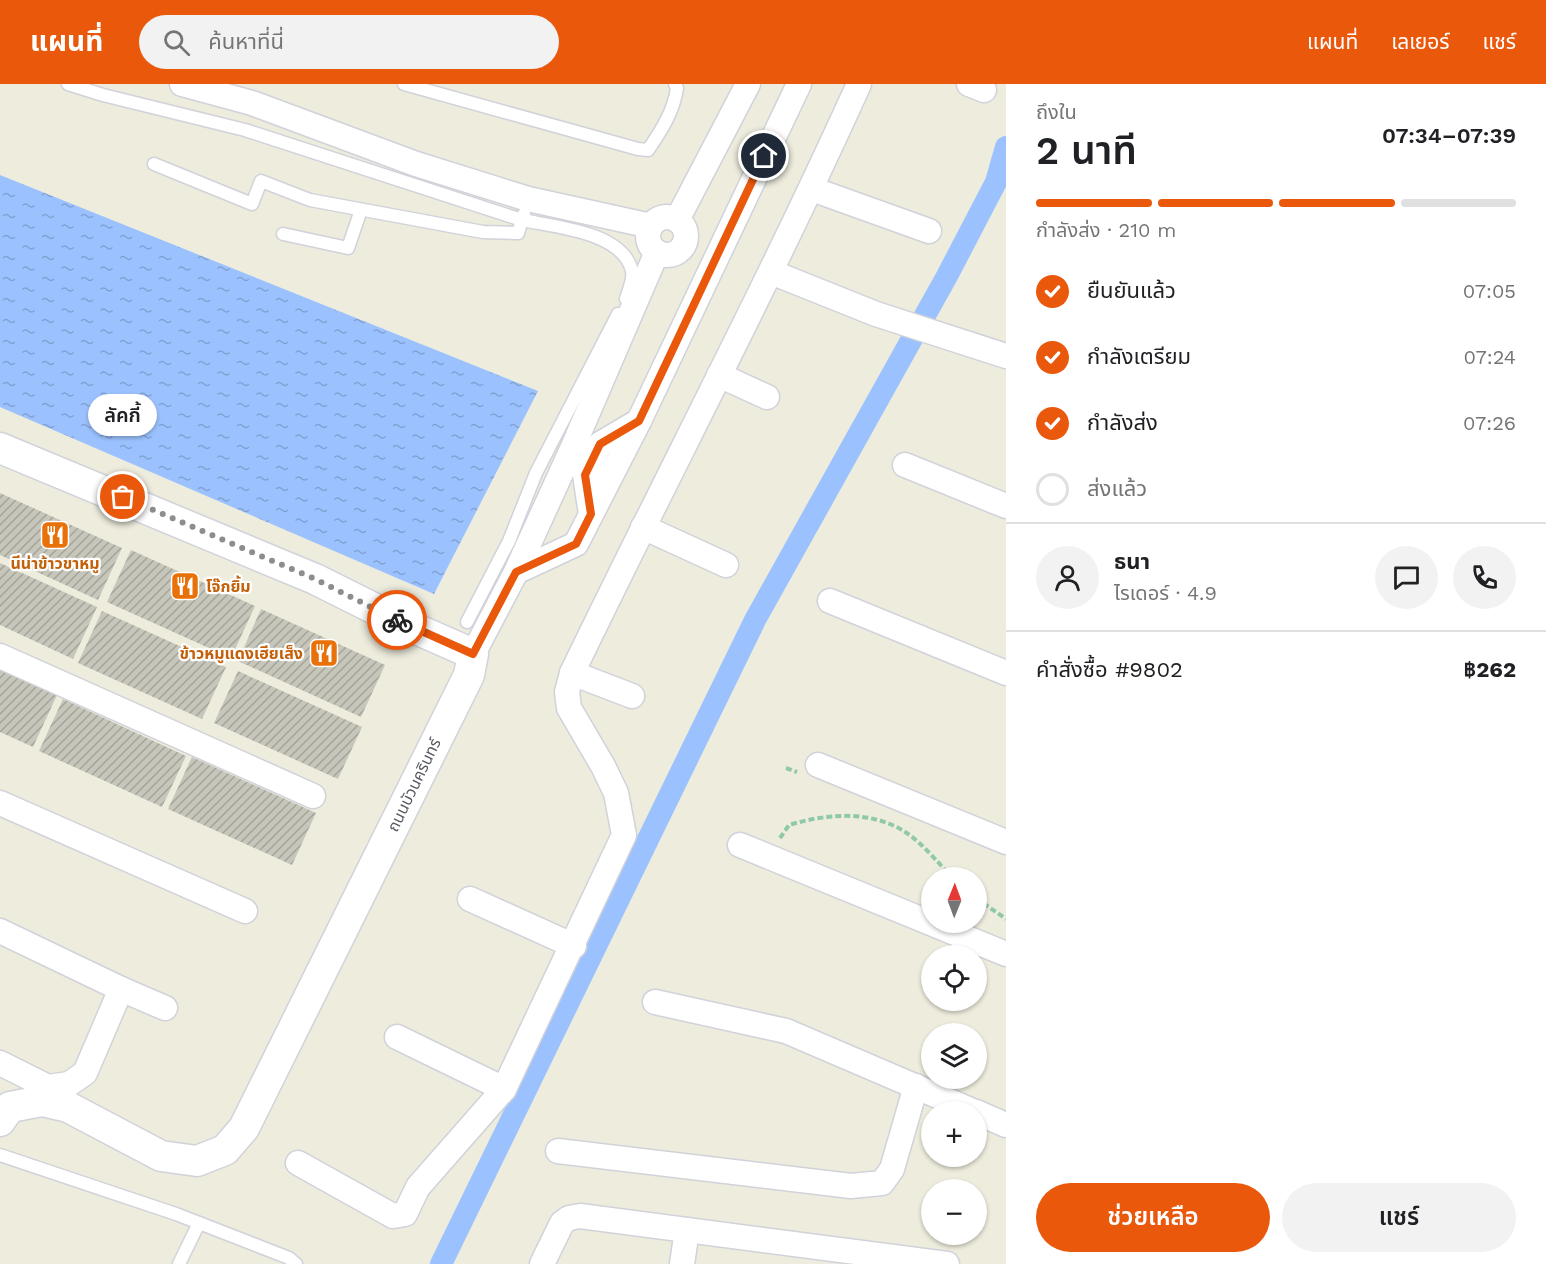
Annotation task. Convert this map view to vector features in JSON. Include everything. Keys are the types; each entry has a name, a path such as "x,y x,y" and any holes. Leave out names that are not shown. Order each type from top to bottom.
{"street":[{"path":"182,84 252,103 416,164 525,210 651,226"},
{"path":"677,220 748,84"},
{"path":"516,572 576,544 591,514 585,475 600,444 639,421 799,84"},
{"path":"298,1163 393,1216 405,1214 418,1188 504,1089 574,946 624,836 616,793 569,708 567,692 572,673 812,189 859,84"},
{"path":"812,189 929,231"},
{"path":"662,218 677,220 686,232 683,246 671,255 657,252 648,241 651,226 662,218"},
{"path":"0,448 315,579 407,625 473,654 516,572 657,252"},
{"path":"771,272 876,314 1006,356"},
{"path":"719,375 767,397"},
{"path":"905,465 1006,506"},
{"path":"643,527 726,566"},
{"path":"830,601 1006,673"},
{"name":"ถนนบัวนครินทร์","path":"0,1121 10,1107 42,1101 68,1107 161,1156 197,1161 225,1150 244,1128 469,675 473,654"},
{"path":"0,656 313,796"},
{"path":"572,673 632,696"},
{"path":"818,765 1006,842"},
{"path":"0,803 245,911"},
{"path":"740,845 1006,954"},
{"path":"470,899 574,946"},
{"path":"0,931 120,989 165,1008"},
{"path":"0,1062 48,1087 69,1084 85,1073 120,989"},
{"path":"655,1002 786,1031 951,1101"},
{"path":"397,1037 504,1089"},
{"path":"558,1151 851,1186 882,1183 892,1169 916,1086"},
{"path":"987,1117 1006,1125"},
{"path":"542,1264 562,1223 568,1218 580,1216 687,1230 829,1256 947,1264"},
{"path":"682,1264 687,1230"}],"lane":[{"path":"68,84 103,95 245,130 525,210 568,229 595,236 624,252 633,273 626,299 536,472 509,541 467,622"},
{"path":"404,84 648,150 665,126 676,98 677,85"},
{"path":"154,164 252,204 261,181 310,200 483,232 518,233 525,210"},
{"path":"282,234 348,248 361,210"},
{"path":"0,1155 199,1223 289,1257 296,1264"},
{"path":"179,1264 199,1223"}],"path":[{"path":"778,840 789,825 827,816 864,817 881,820 903,830 942,867"},
{"path":"987,906 1006,919"}],"water":[{"path":"0,175 538,391 434,594 0,407"}],"building":[{"path":"0,493 122,548 98,600 0,555"},
{"path":"131,550 255,606 231,658 107,602"},
{"path":"0,563 97,607 73,659 0,625"},
{"path":"261,609 385,665 361,717 238,661"},
{"path":"102,611 226,667 202,719 78,663"},
{"path":"0,669 57,695 33,747 0,732"},
{"path":"238,671 362,727 338,779 214,723"},
{"path":"63,699 186,756 162,807 39,751"},
{"path":"192,757 316,813 292,865 168,809"}],"waterway":[{"path":"441,1264 755,620 947,276 996,182 1006,147"}],"way so far":[{"path":"123,497 315,579 397,620"}],"place":[{"name":"ลัคกี้","path":"123,497"},
{"name":"นีน่าข้าวขาหมู","path":"55,535"},
{"name":"โจ๊กยิ้ม","path":"185,586"},
{"name":"ข้าวหมูแดงเฮียเส็ง","path":"324,653"}],"route":[{"path":"397,620 473,654 516,572 576,544 591,514 585,475 600,444 639,421 764,156"}]}
